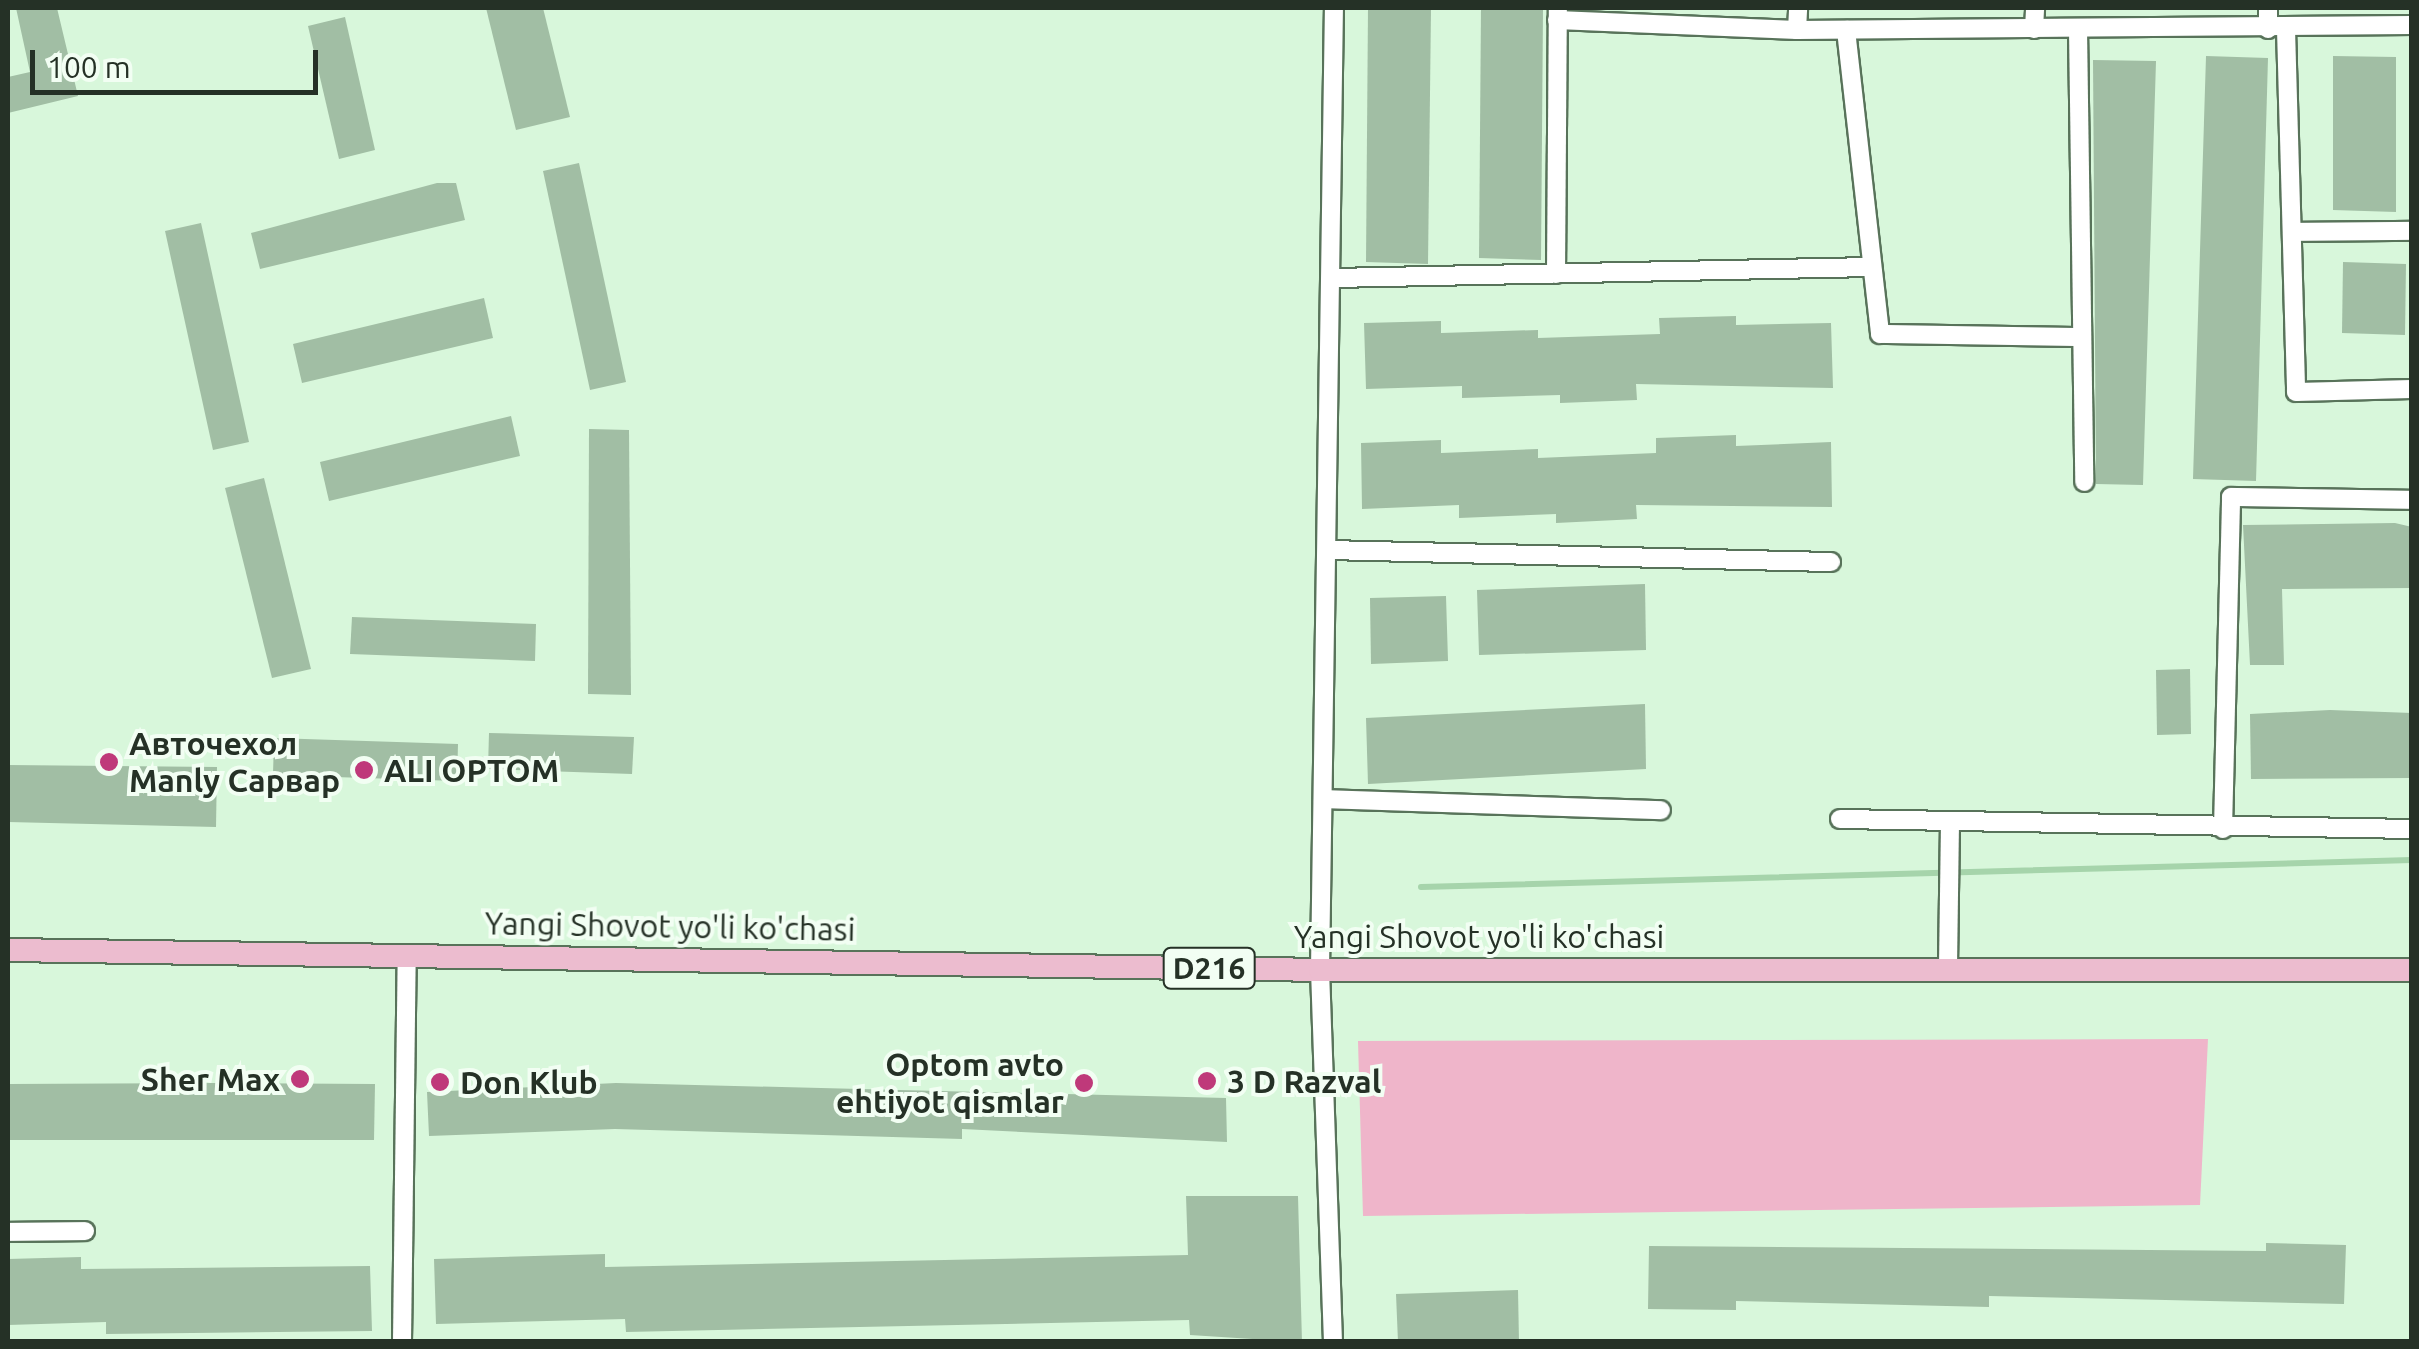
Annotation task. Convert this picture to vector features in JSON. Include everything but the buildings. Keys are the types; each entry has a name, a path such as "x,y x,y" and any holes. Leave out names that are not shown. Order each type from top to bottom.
{"main road":[{"name":"Yangi Shovot yo'li ko'chasi","path":"8,950 1320,970 1948,966 2412,970"}],"street":[{"path":"1333,1342 1320,970 1334,8"},
{"path":"1797,30 1798,8"},
{"path":"2034,29 2035,8"},
{"path":"2268,8 2277,29 2292,232 2296,392 2412,390"},
{"path":"1556,274 1558,14 1797,30 2412,25"},
{"path":"2078,29 2084,482"},
{"path":"1846,30 1880,334 2082,337"},
{"path":"2292,232 2412,231"},
{"path":"1333,278 1872,267"},
{"path":"2222,829 2231,497 2412,500"},
{"path":"1328,550 1831,562"},
{"path":"1323,799 1661,810"},
{"path":"1840,818 2222,829 2412,829"},
{"path":"1948,966 1950,822"},
{"path":"402,1342 407,954"},
{"path":"8,1232 84,1231"}],"shaded area":[{"path":"2208,1039 2200,1205 1363,1216 1358,1041"}],"waterway":[{"path":"1421,887 2412,860"}],"place":[{"name":"Авточехол Manly Сарвар","path":"109,762"},
{"name":"ALI OPTOM","path":"364,770"},
{"name":"Sher Max","path":"300,1079"},
{"name":"3 D Razval","path":"1207,1081"},
{"name":"Don Klub","path":"440,1082"},
{"name":"Optom avto ehtiyot qismlar","path":"1084,1083"}]}
